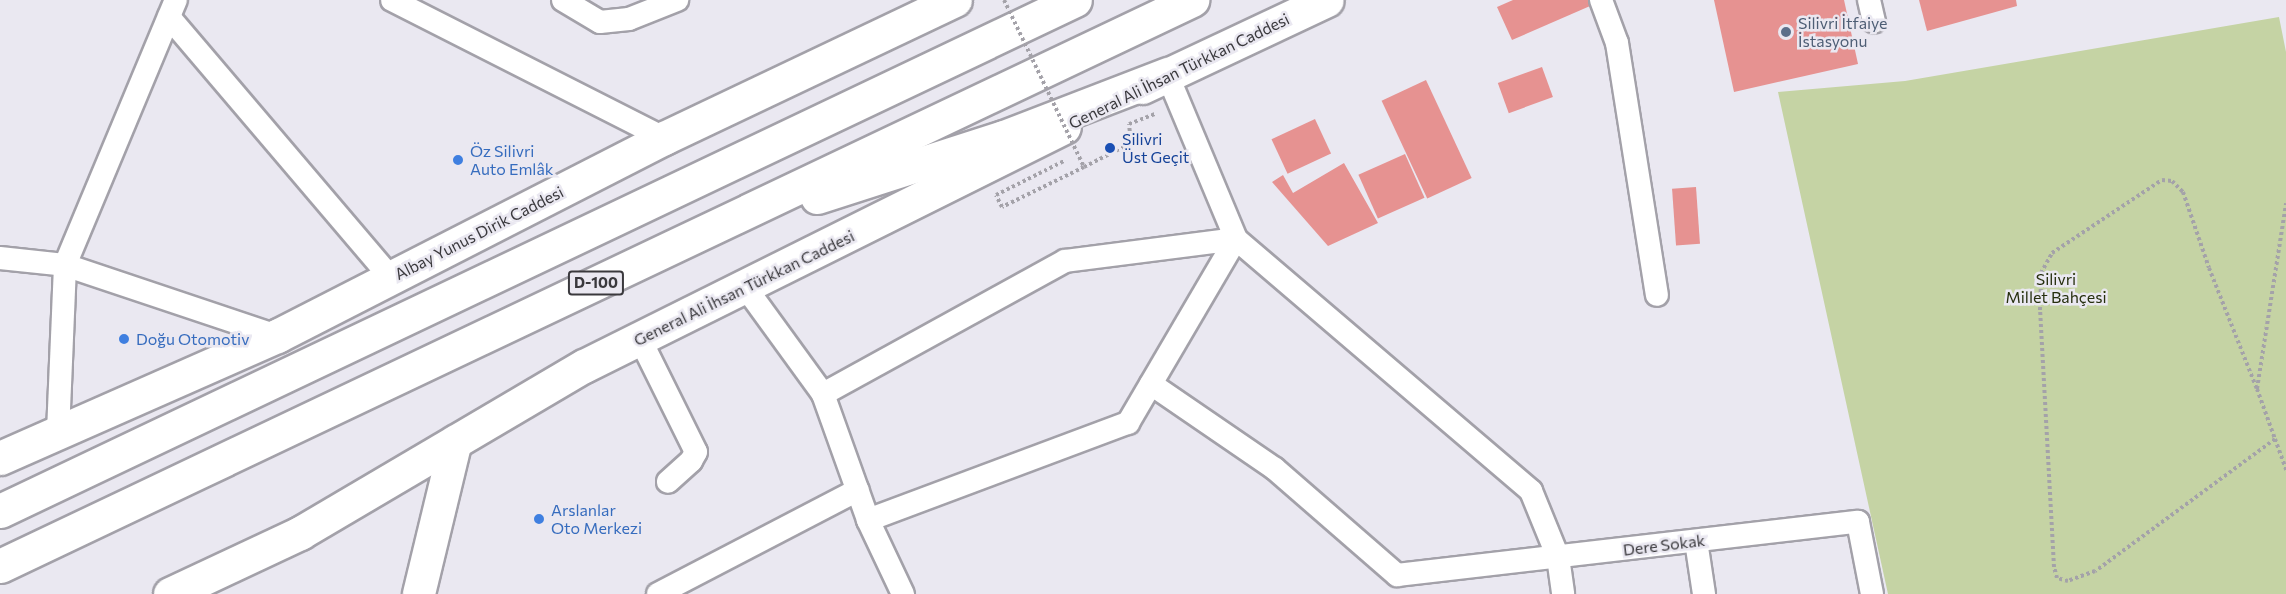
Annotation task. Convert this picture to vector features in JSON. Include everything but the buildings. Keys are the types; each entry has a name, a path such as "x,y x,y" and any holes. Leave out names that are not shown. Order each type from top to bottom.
{"main road":[{"name":"Albay Yunus Dirik Caddesi","path":"0,458 277,336 664,138 955,0"},
{"path":"0,511 1075,0"},
{"name":"D-100","path":"0,566 1192,0"},
{"name":"General Ali İhsan Türkkan Caddesi","path":"170,594 300,532 584,366 746,288 1167,74 1327,0"},
{"path":"720,224 1004,137 1167,74"},
{"path":"419,594 456,441"}],"street":[{"path":"392,0 664,138"},
{"path":"563,0 600,22 627,10 677,0"},
{"path":"1600,0 1617,43 1658,295"},
{"path":"58,432 65,265 173,8 391,278"},
{"path":"1167,74 1178,105 1236,239 1530,491 1558,557 1563,594"},
{"path":"868,520 1128,423 1236,239"},
{"path":"823,394 1065,261 1236,239"},
{"path":"0,258 65,265 277,336"},
{"path":"746,288 823,394 868,520 903,594"},
{"path":"640,339 696,452 692,461 668,482"},
{"name":"Dere Sokak","path":"1151,384 1275,470 1397,575 1858,522 1872,594"},
{"path":"658,594 858,490"},
{"path":"1696,541 1704,594"}],"path":[{"path":"1004,0 1084,167"},
{"path":"1064,161 996,195 1002,207 1131,143 1129,124 1178,105"},
{"path":"2275,439 2095,571 2068,581 2057,578 2054,567 2040,310 2041,273 2052,253 2162,180 2172,181 2183,192 2257,389 2275,439 2286,470"},
{"path":"2257,389 2286,203"}],"green space":[{"name":"Silivri Millet Bahçesi","path":"2279,17 2286,52 2286,594 1888,594 1778,92 1905,81"}],"place":[{"name":"Silivri İtfaiye İstasyonu","path":"1786,32"},
{"name":"Silivri Üst Geçit","path":"1110,148"},
{"name":"Öz Silivri Auto Emlâk","path":"458,160"},
{"name":"Doğu Otomotiv","path":"124,339"},
{"name":"Arslanlar Oto Merkezi","path":"539,519"}]}
